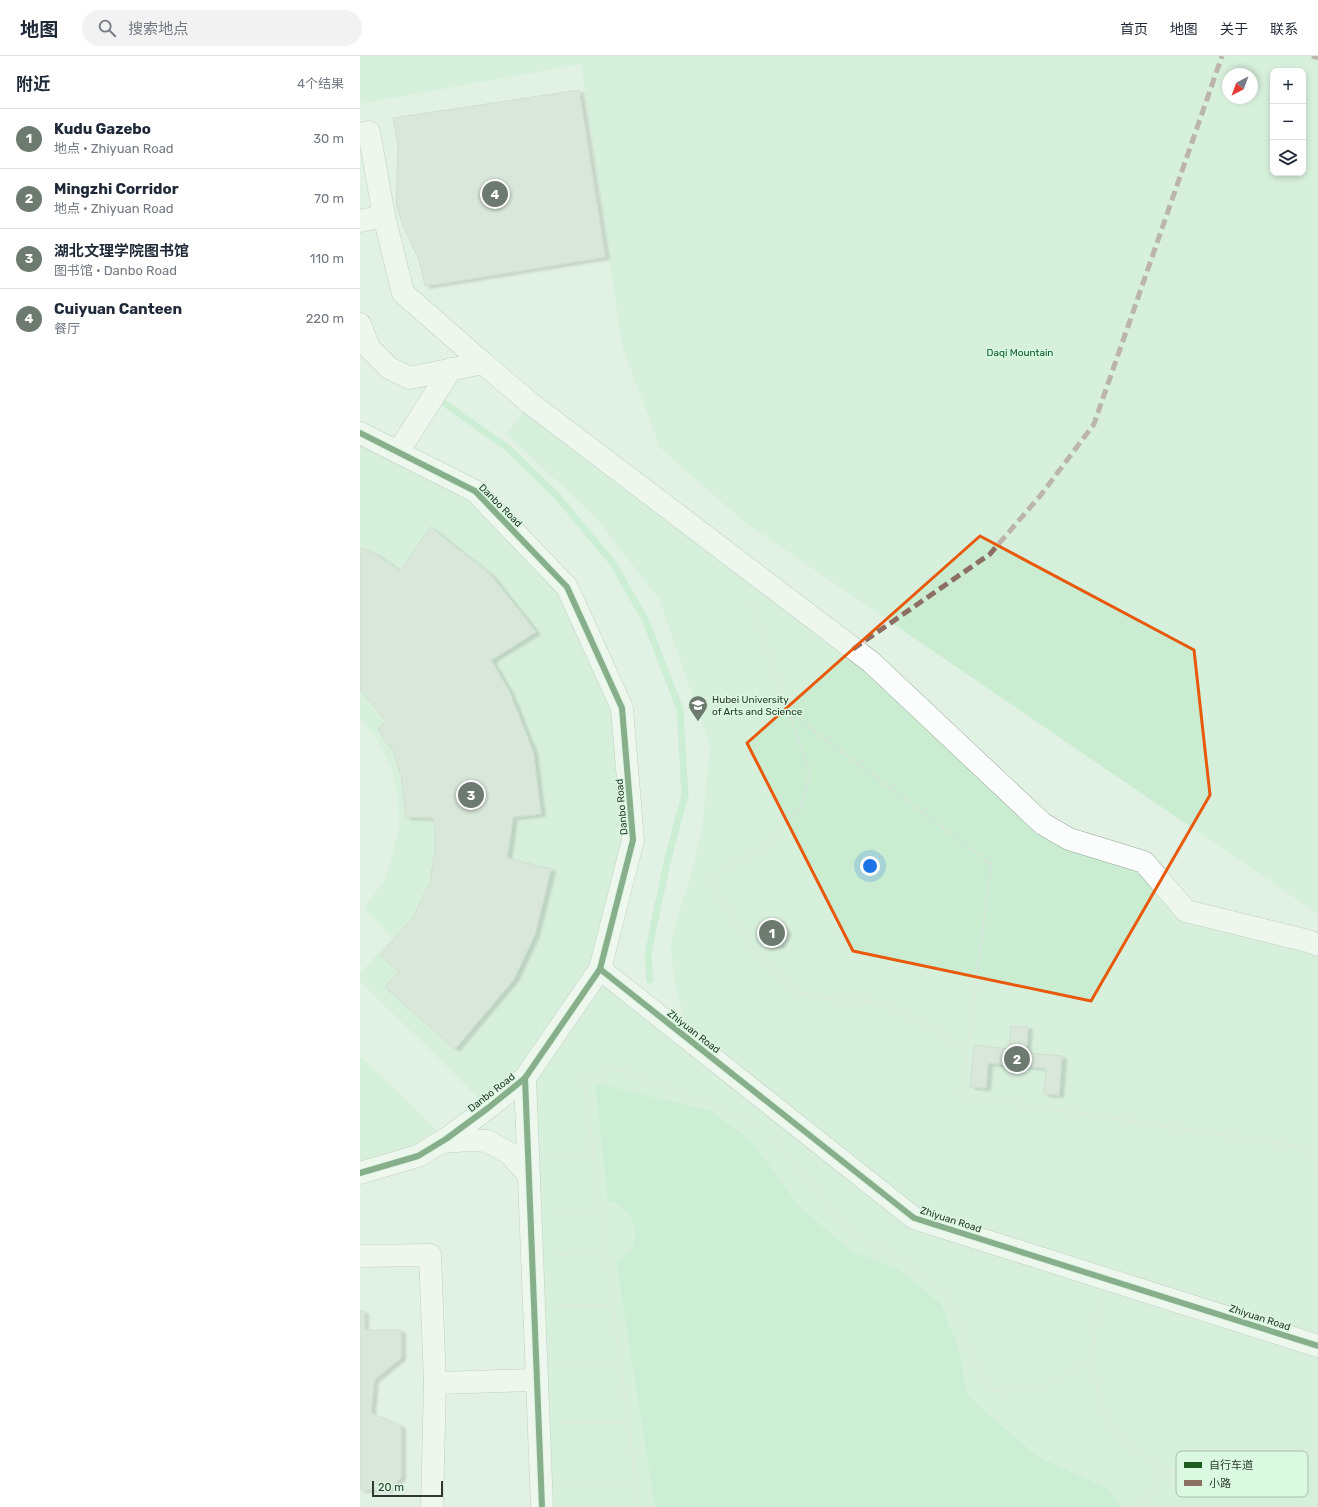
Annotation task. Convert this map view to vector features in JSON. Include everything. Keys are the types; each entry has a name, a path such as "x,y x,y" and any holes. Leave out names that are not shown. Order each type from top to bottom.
{"street":[{"path":"360,134 369,132 384,216 403,293 483,363 536,407 871,662 1043,824 1069,839 1144,862 1186,910 1308,941 1318,945"},
{"path":"360,221 384,216"},
{"path":"360,324 369,348 389,368 410,378 483,363"},
{"path":"398,452 451,370"},
{"name":"Danbo Road","path":"360,1173 418,1156 441,1142 526,1078 600,968 634,840 622,708 567,587 475,491 398,452 361,430"},
{"name":"Zhiyuan Road","path":"600,968 914,1218 1318,1346"},
{"path":"526,1078 542,1507"},
{"path":"441,1142 469,1140 487,1141 509,1153 529,1168"},
{"path":"360,1256 430,1255 435,1383 432,1507"},
{"path":"435,1383 537,1372"}],"path":[{"path":"749,596 810,774 800,809 762,848 707,880 760,958 799,992 831,999 878,1001 944,1033 967,1056"},
{"path":"789,712 991,864 967,1056 960,1095 1309,1148 1318,1170"},
{"path":"639,1507 584,1078 615,1068 756,1123"},
{"path":"768,1132 851,1233 880,1248 920,1273 950,1301 986,1386 999,1392 1043,1387 1093,1360"},
{"path":"529,1168 594,1154"},
{"path":"530,1214 601,1211"},
{"path":"532,1256 606,1252"},
{"path":"1104,1278 1095,1322 1093,1360 1100,1404 1118,1437 1166,1470 1176,1471"},
{"path":"534,1306 613,1305"},
{"path":"537,1372 621,1363"},
{"path":"539,1423 628,1423"},
{"path":"1308,1453 1318,1452"},
{"path":"1143,1507 1144,1500 1166,1470"},
{"path":"541,1485 636,1483"}],"highlighted area":[{"path":"980,536 1194,650 1210,795 1091,1001 853,951 747,743"}],"green space":[{"name":"Daqi Mountain","path":"360,56 1318,56 1318,914 744,522 660,448 622,346 581,64 360,104"},
{"name":"Hubei University of Arts and Science","path":"530,403 871,662 1043,824 1144,862 1186,911 1318,945 1318,1507 542,1507 525,1078 488,1108 360,981 360,973 393,938 364,908 386,878 399,829 398,799 392,770 377,739 360,718 360,433 475,491 567,587 622,708 633,840 600,968 687,1029 677,993 670,948 679,911 690,879 702,830 710,746 659,599 595,517 506,434"},
{"path":"360,1056 446,1139 360,1173"}],"shaded area":[{"path":"595,1083 711,1111 752,1142 799,1206 851,1251 898,1269 941,1304 958,1347 968,1396 1037,1456 1108,1489 1122,1507 655,1507 616,1261 627,1254 632,1248 635,1234 632,1220 628,1214 617,1204 608,1201"}],"building":[{"path":"579,90 605,257 425,286 419,260 404,228 396,205 398,146 393,118"},
{"path":"430,527 490,574 536,632 491,660 509,691 533,751 541,814 513,817 507,858 551,869 535,934 514,979 455,1049 385,987 399,971 380,955 413,917 430,882 435,850 434,818 406,817 401,776 391,745 387,744 378,728 386,722 366,696 360,691 360,548 374,553 400,571"},
{"path":"777,919 787,932 780,945 766,946 757,934 763,921"},
{"path":"1011,1026 1028,1027 1026,1053 1062,1056 1059,1095 1044,1094 1046,1068 988,1063 986,1088 970,1087 974,1045 1009,1049"},
{"path":"360,1311 364,1311 364,1330 401,1330 401,1358 374,1380 371,1413 401,1426 401,1478 388,1490 360,1490"}],"waterway":[{"path":"444,403 509,449 557,496 612,562 645,619 680,709 685,795 667,862 648,954 650,980"}],"marked path":[{"path":"853,649 990,554 1040,496 1094,424 1222,56"},
{"path":"1312,56 1318,58"}],"cycle path":[{"path":"360,433 475,491 567,587 622,708 633,840 600,969 525,1078 446,1139 418,1156 360,1173"},
{"path":"600,969 914,1218 1318,1346"},
{"path":"525,1078 542,1507"}],"place":[{"name":"Cuiyuan Canteen","path":"495,194"},
{"name":"Hubei University of Arts and Science","path":"698,722"},
{"name":"湖北文理学院图书馆","path":"471,795"},
{"name":"Kudu Gazebo","path":"772,933"},
{"name":"Mingzhi Corridor","path":"1017,1059"}]}
